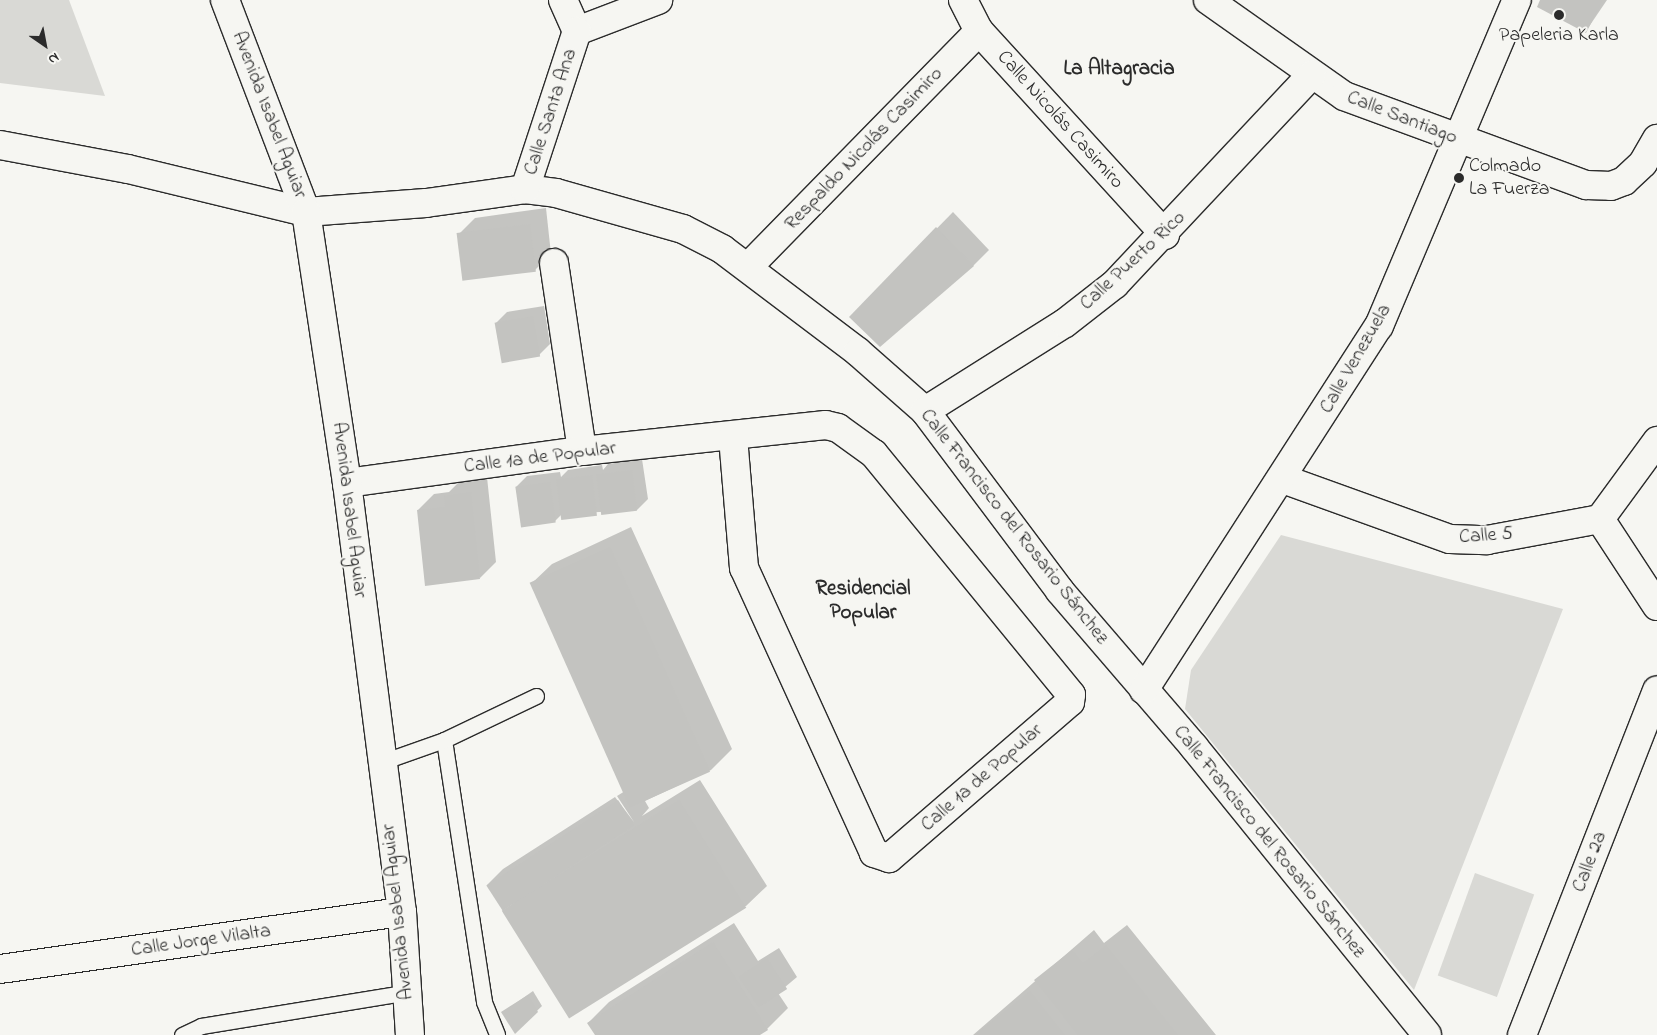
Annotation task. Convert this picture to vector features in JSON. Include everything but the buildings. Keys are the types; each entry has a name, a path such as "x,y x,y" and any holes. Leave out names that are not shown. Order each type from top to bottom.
{"street":[{"name":"Avenida Isabel Aguiar","path":"225,0 306,212 347,482 380,762 402,912 410,1035"},
{"path":"563,0 577,31"},
{"name":"Calle Santa Ana","path":"525,189 577,31 658,0"},
{"name":"Calle Nicolás Casimiro","path":"963,0 979,31 1165,235"},
{"name":"Calle Santiago","path":"1208,0 1311,75 1344,96 1460,141 1595,187 1624,181 1643,163 1657,139"},
{"name":"Calle Venezuela","path":"1144,690 1283,480 1379,326 1460,141 1517,0"},
{"name":"Respaldo Nicolás Casimiro","path":"749,266 979,31"},
{"name":"Calle Puerto Rico","path":"925,411 1086,308 1165,235 1311,75"},
{"name":"Calle Francisco del Rosario Sánchez","path":"0,144 128,169 306,212 426,203 525,189 615,207 683,229 749,266 925,411 1060,591 1144,690 1427,1035"},
{"path":"554,263 582,451"},
{"name":"Calle 1a de Popular","path":"347,482 582,451 826,425 868,449 1070,695 1070,702 889,858 874,853 744,568 732,436"},
{"path":"1657,441 1600,520 1657,606"},
{"name":"Calle 5","path":"1283,480 1450,539 1487,540 1600,520"},
{"name":"Calle 2a","path":"1522,1035 1657,690"},
{"name":"Calle Jorge Vilalta","path":"0,969 402,912"}],"lane":[{"path":"380,762 444,740 536,696"},
{"path":"444,740 484,1002 497,1035"},
{"path":"182,1035 201,1026 408,992"}],"shaded area":[{"path":"0,0 69,0 105,96 0,83"},
{"path":"1281,535 1563,609 1414,990 1185,709 1191,670"},
{"path":"1475,873 1534,895 1497,997 1438,975"}],"place":[{"name":"Papeleria Karla","path":"1559,15"},
{"name":"Colmado La Fuerza","path":"1459,178"}],"district":[{"name":"La Altagracia","path":"1119,69"},
{"name":"Residencial Popular","path":"863,601"}]}
